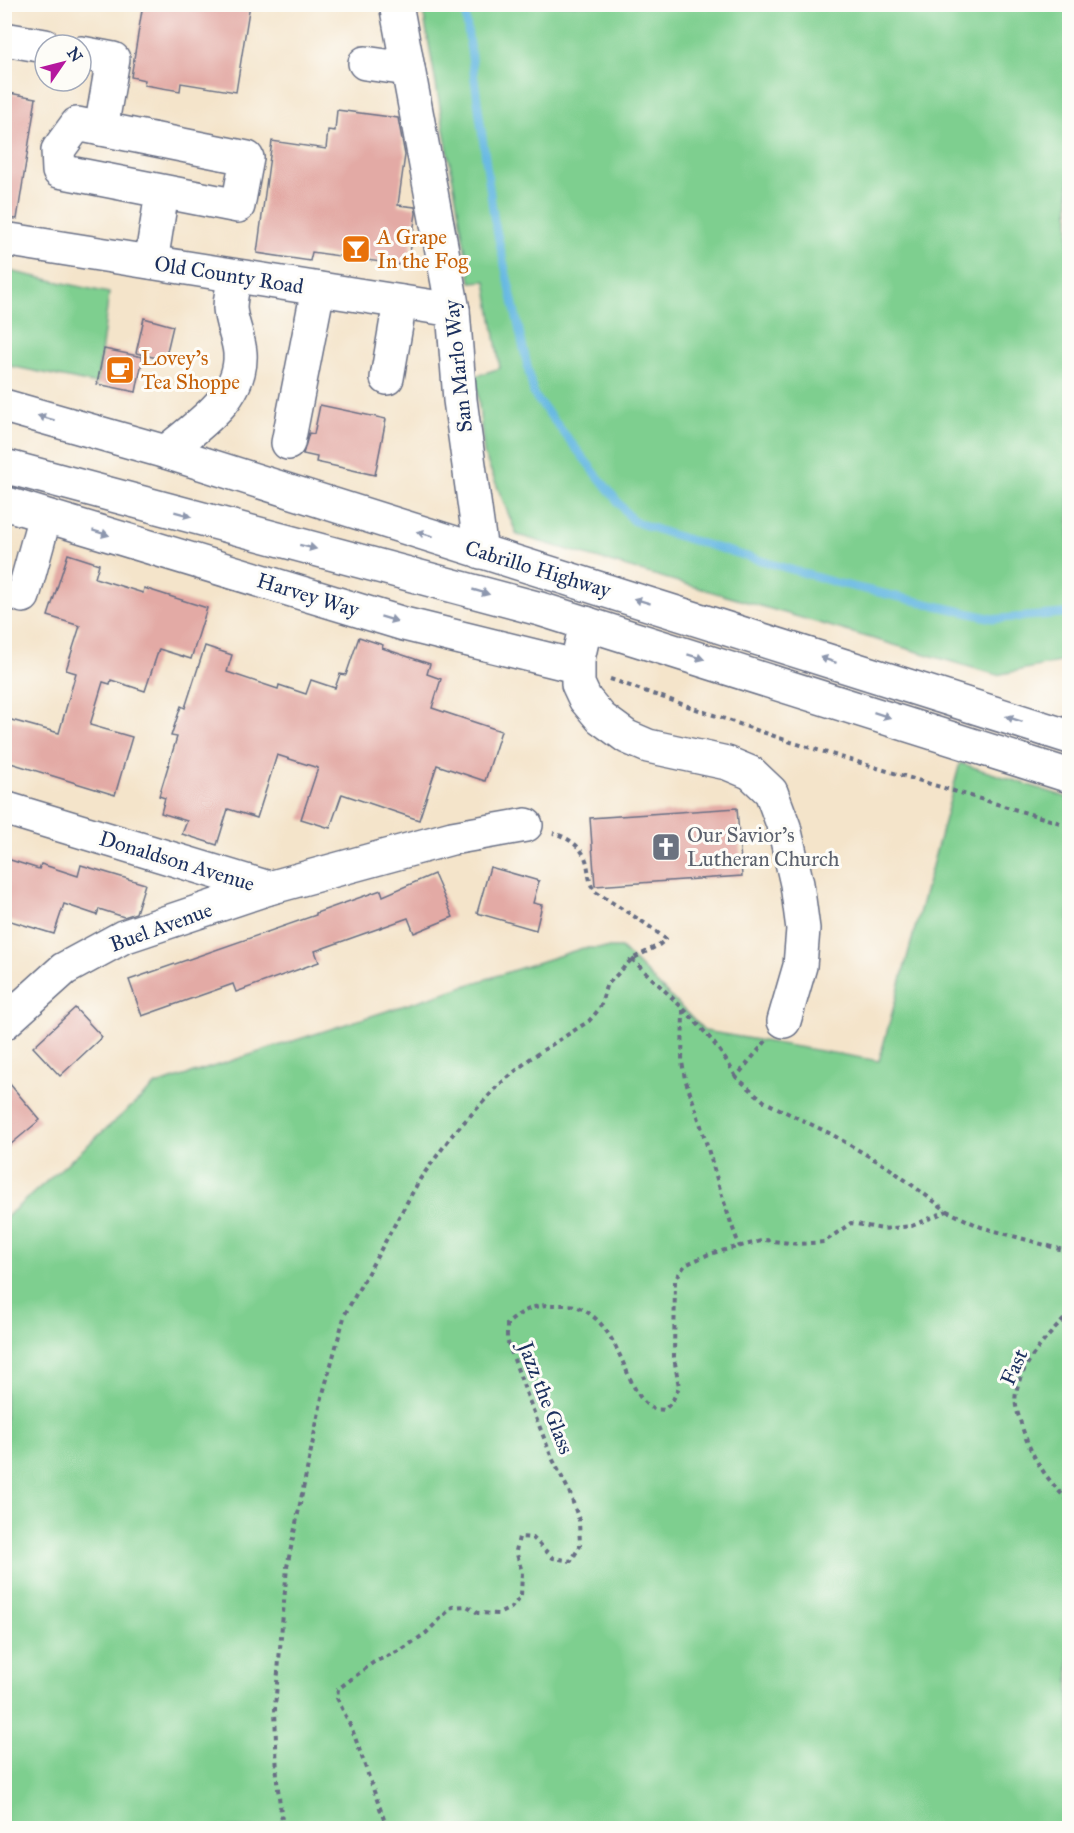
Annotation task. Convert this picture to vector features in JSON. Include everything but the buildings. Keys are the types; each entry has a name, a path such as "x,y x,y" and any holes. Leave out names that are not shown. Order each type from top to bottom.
{"main road":[{"name":"San Marlo Way","path":"396,4 453,310 460,400 481,552"},
{"path":"4,39 33,44"},
{"path":"93,55 113,59 101,129"},
{"path":"365,63 408,69"},
{"path":"77,124 247,158 238,206 162,193 59,171 58,150 77,124"},
{"path":"151,262 162,193"},
{"name":"Old County Road","path":"4,238 453,310"},
{"path":"166,452 220,405 233,388 239,372 240,354 230,308 235,276"},
{"path":"288,442 318,289"},
{"path":"387,378 400,302"},
{"name":"Cabrillo Highway","path":"4,406 166,452 1070,737"},
{"name":"Cabrillo Highway","path":"4,466 413,573 586,623 1070,776"},
{"name":"Harvey Way","path":"4,503 404,624 567,664 574,663 578,658"},
{"path":"23,596 45,516"},
{"path":"586,623 578,658 578,684 585,699 602,718 627,737 648,746 727,763 751,773 771,792 784,827 797,884 803,928 800,966 784,1021"},
{"name":"Donaldson Avenue","path":"4,808 269,888 452,838 526,825"},
{"name":"Buel Avenue","path":"4,1023 64,969 123,937 269,888"}],"path":[{"path":"578,658 606,677 791,742 1070,826"},
{"path":"283,1828 277,1781 275,1707 287,1567 322,1397 345,1314 420,1179 453,1134 499,1085 531,1058 589,1021 600,1008 606,986 632,959 666,939 661,933 594,891 586,860 574,844 559,835 526,825"},
{"path":"632,959 715,1046 736,1077 765,1102 831,1134 889,1168 947,1211 981,1227 1070,1252"},
{"path":"683,1010 682,1062 685,1078 718,1178 727,1215 740,1247"},
{"path":"736,1077 784,1021"},
{"name":"Jazz the Glass","path":"387,1828 352,1729 337,1698 338,1689 374,1662 401,1650 426,1633 452,1607 466,1606 478,1613 498,1614 511,1608 521,1596 522,1572 516,1551 519,1537 533,1538 553,1558 571,1561 580,1546 579,1520 569,1491 552,1458 507,1340 507,1324 521,1312 545,1304 574,1306 598,1321 611,1337 643,1399 654,1409 664,1410 672,1402 679,1388 674,1357 675,1280 685,1265 710,1254 765,1240 798,1244 824,1242 851,1223 883,1229 912,1226 947,1211"},
{"name":"Fast","path":"1070,1313 1041,1344 1024,1370 1016,1393 1019,1417 1030,1451 1044,1475 1070,1502"}],"green space":[{"path":"422,5 1069,5 1069,660 997,675 517,535 484,454 476,376 500,368 486,281 471,282"},
{"path":"5,270 109,293 97,384 5,365"},
{"path":"960,763 1069,798 1069,1828 5,1828 5,1218 156,1085 583,948 621,948 705,1031 879,1061"}],"waterway":[{"path":"464,4 494,219 534,395 633,521 837,583 995,619 1070,613"}],"place":[{"name":"A Grape In the Fog","path":"356,249"},
{"name":"Lovey’s Tea Shoppe","path":"120,370"},
{"name":"Our Savior's Lutheran Church","path":"666,847"}]}
